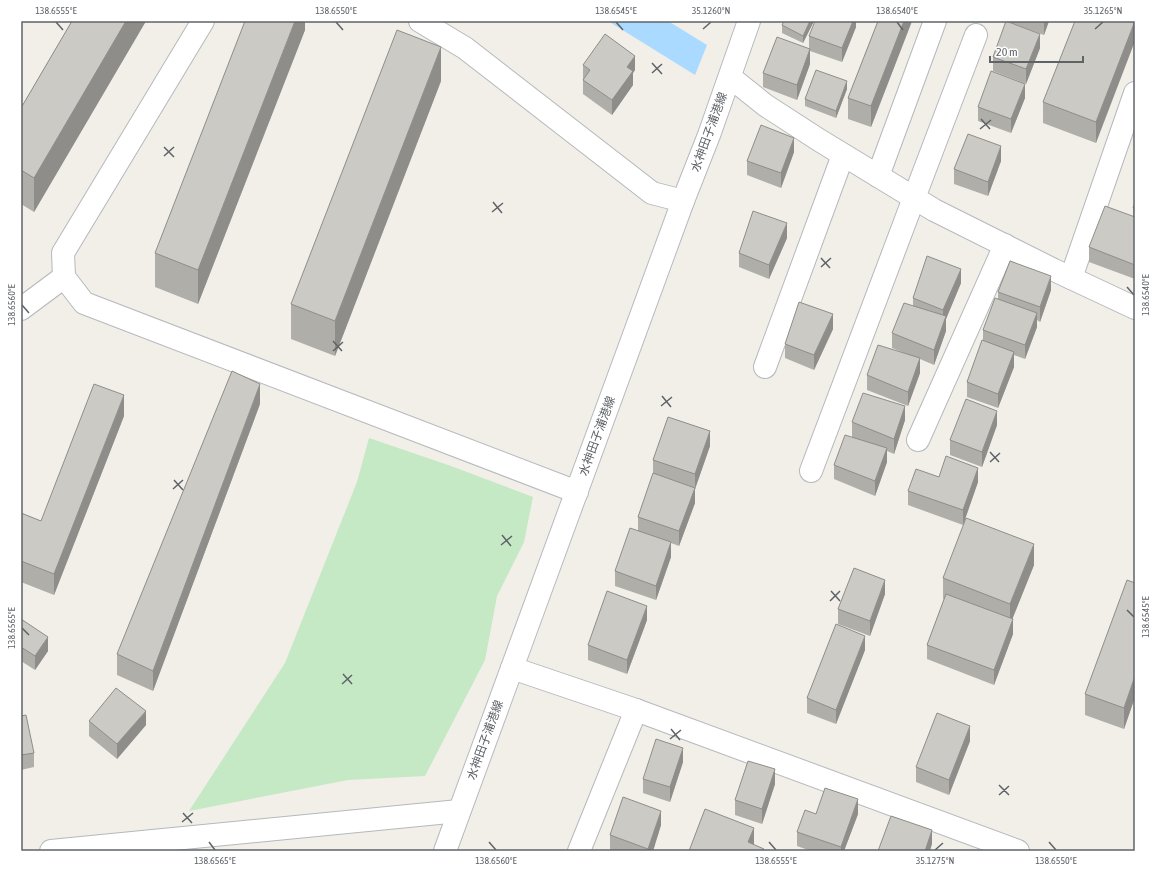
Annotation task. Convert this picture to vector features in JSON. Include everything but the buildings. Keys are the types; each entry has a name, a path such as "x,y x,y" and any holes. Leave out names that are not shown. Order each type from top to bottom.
{"street":[{"path":"203,21 63,253 64,277 84,303 577,492"},
{"path":"420,21 465,48 652,193 683,201"},
{"name":"水神田子浦港線","path":"445,851 683,201 730,77 749,21"},
{"path":"878,176 935,21"},
{"path":"811,471 976,35"},
{"path":"730,77 765,105 934,210 1135,308"},
{"path":"1071,278 1135,93"},
{"path":"765,367 844,155"},
{"path":"918,440 1005,245"},
{"path":"21,309 64,277"},
{"path":"512,668 636,710 1018,851"},
{"path":"579,851 636,710"},
{"path":"51,851 459,812"}],"green space":[{"path":"369,438 451,466 533,497 524,542 497,596 485,660 425,776 348,780 189,811 285,663 357,482"}],"water":[{"path":"608,21 668,21 707,45 695,75"}]}
